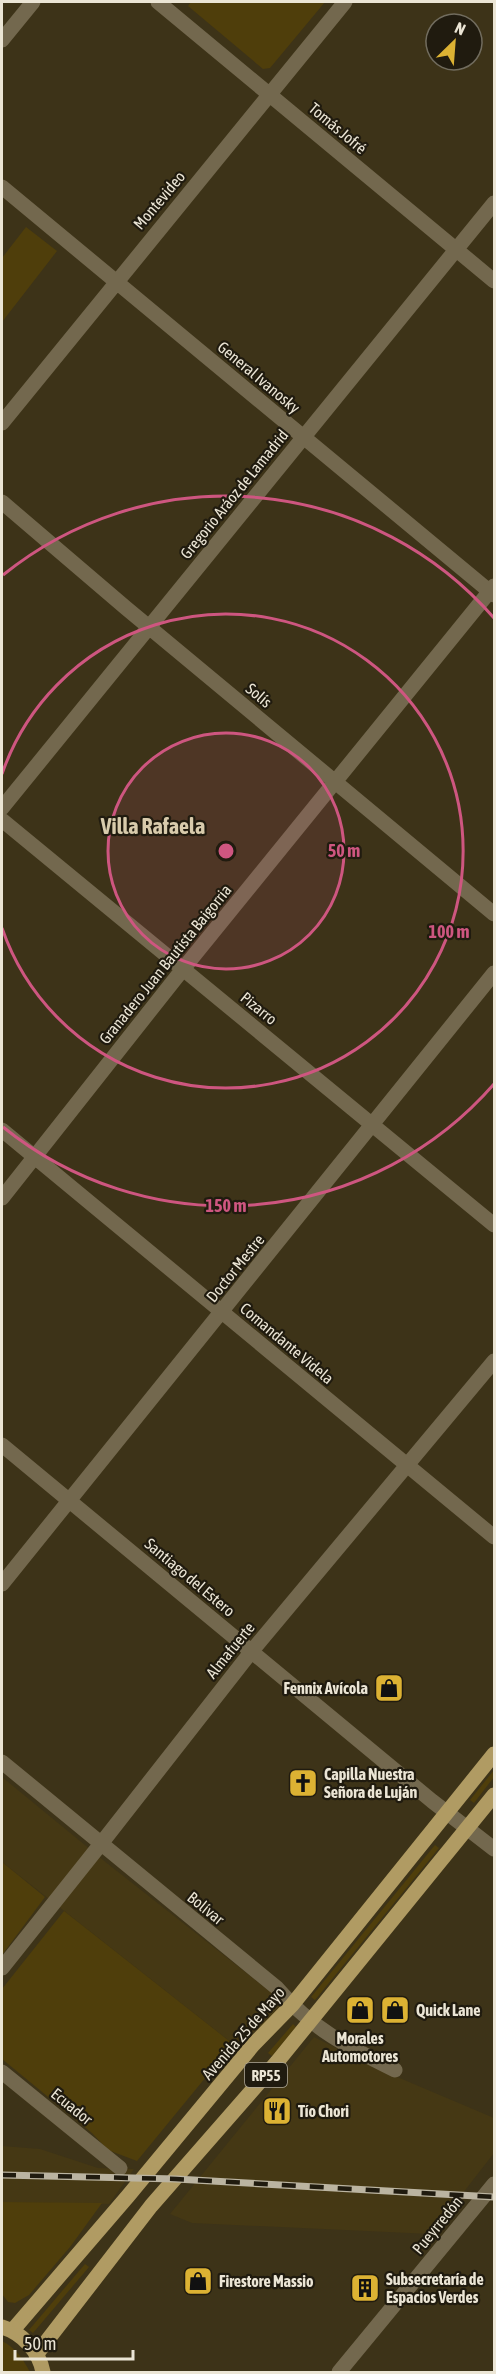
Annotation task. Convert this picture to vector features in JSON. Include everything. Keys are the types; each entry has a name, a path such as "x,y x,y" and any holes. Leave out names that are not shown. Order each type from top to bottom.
{"main road":[{"name":"Avenida 25 de Mayo","path":"43,2373 36,2355 26,2341 7,2329 254,2045 292,2005 495,1754"},
{"name":"RP55","path":"36,2355 151,2206 277,2062 495,1795"}],"street":[{"path":"2,40 33,2"},
{"name":"Tomás Jofré","path":"158,2 495,281"},
{"name":"Montevideo","path":"2,423 115,281 345,2"},
{"name":"General Ivanosky","path":"2,187 493,591"},
{"name":"Gregorio Aráoz de Lamadrid","path":"2,808 495,203"},
{"name":"Solís","path":"2,502 495,914"},
{"name":"Granadero Juan Bautista Baigorria","path":"2,1198 183,969 493,591"},
{"name":"Pizarro","path":"2,820 493,1221"},
{"name":"Doctor Mestre","path":"2,1584 495,973"},
{"name":"Comandante Videla","path":"2,1130 495,1537"},
{"name":"Almafuerte","path":"2,1968 251,1652 495,1361"},
{"name":"Santiago del Estero","path":"2,1444 251,1652 495,1849"},
{"name":"Bolívar","path":"2,1762 100,1845 277,1988 292,2005 334,2039 395,2070"},
{"name":"Ecuador","path":"2,2072 120,2168"},
{"name":"Pueyrredón","path":"339,2373 495,2184"}],"shaded area":[{"path":"191,2 325,2 270,68 263,69 188,6"},
{"path":"26,227 57,251 2,322 2,258"},
{"path":"494,1770 494,1777 474,1803 470,1800"},
{"path":"2,1777 277,1997 281,2008 246,2039 233,2044 2,1862"},
{"path":"435,1845 439,1848 315,2000 311,1997"},
{"path":"2,1862 45,1897 2,1955"},
{"path":"64,1911 233,2044 137,2161 108,2150 92,2133 2,2059 2,1989"},
{"path":"293,2024 296,2027 272,2056 268,2053"},
{"path":"314,2037 376,2068 494,2118 494,2153 431,2234 192,2223 170,2214"},
{"path":"2,2146 40,2149 98,2168 134,2169 109,2204 2,2202"},
{"path":"2,2202 102,2203 70,2247 29,2295 15,2303 8,2302 2,2294"},
{"path":"85,2264 89,2267 33,2333 29,2330"},
{"path":"2,2341 19,2354 30,2372 2,2372"}],"railway":[{"path":"2,2175 176,2179 494,2197"}],"place":[{"name":"Fennix Avícola","path":"389,1688"},
{"name":"Capilla Nuestra Señora de Luján","path":"303,1783"},
{"name":"Morales Automotores","path":"360,2010"},
{"name":"Quick Lane","path":"395,2010"},
{"name":"Tío Chori","path":"277,2111"},
{"name":"Firestore Massio","path":"198,2281"},
{"name":"Subsecretaría de Espacios Verdes","path":"365,2288"}],"district":[{"name":"Villa Rafaela","path":"153,826"}]}
